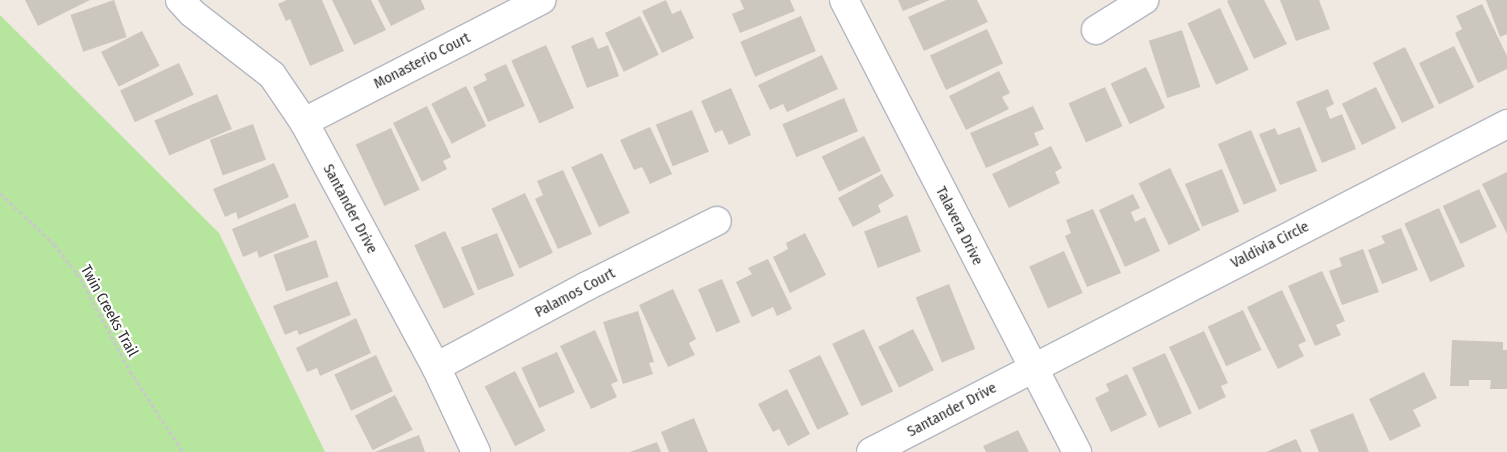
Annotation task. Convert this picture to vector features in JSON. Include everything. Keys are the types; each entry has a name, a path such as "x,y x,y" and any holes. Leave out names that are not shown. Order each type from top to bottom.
{"street":[{"name":"Santander Drive","path":"180,0 272,74 304,122 436,367 476,452"},
{"name":"Monasterio Court","path":"304,122 541,0"},
{"name":"Talavera Drive","path":"844,0 1077,452"},
{"path":"1096,30 1144,0"},
{"name":"Valdivia Circle","path":"1032,367 1507,124"},
{"name":"Palamos Court","path":"436,367 587,286 716,221"},
{"name":"Santander Drive","path":"871,452 1032,367"}],"path":[{"name":"Twin Creeks Trail","path":"0,192 54,244 76,273 130,371 183,452"}],"green space":[{"path":"0,15 219,233 325,452 0,452"}],"building":[{"path":"25,0 90,0 38,26"},
{"path":"114,0 127,37 83,52 71,15"},
{"path":"287,0 322,0 344,51 310,66 290,19 286,21 278,4"},
{"path":"332,0 371,0 386,30 354,45"},
{"path":"378,0 421,0 425,9 391,26"},
{"path":"666,0 672,14 681,10 694,38 662,53 642,11"},
{"path":"740,0 790,0 795,11 740,33 732,14 744,9"},
{"path":"898,0 930,0 903,11"},
{"path":"946,0 977,0 988,22 924,51 908,17"},
{"path":"1264,0 1287,44 1254,59 1227,1"},
{"path":"1280,0 1319,0 1330,29 1296,41"},
{"path":"1486,0 1507,0 1507,34 1500,37"},
{"path":"1482,4 1507,56 1507,69 1478,83 1455,33 1462,29 1456,16"},
{"path":"1220,8 1249,70 1216,85 1187,23"},
{"path":"640,16 659,55 624,72 605,33"},
{"path":"801,16 816,51 755,77 740,42"},
{"path":"987,29 1003,63 946,90 930,56"},
{"path":"1182,30 1201,87 1167,98 1149,41"},
{"path":"142,31 160,66 119,87 101,52"},
{"path":"593,37 598,49 608,45 619,76 587,88 571,46"},
{"path":"546,45 574,108 539,123 511,60"},
{"path":"1454,46 1474,87 1439,104 1419,63"},
{"path":"1405,47 1434,107 1402,123 1373,63"},
{"path":"822,55 838,89 787,112 783,104 770,110 758,85"},
{"path":"179,63 194,95 135,122 120,90"},
{"path":"506,64 525,106 488,122 473,87 487,80 484,74"},
{"path":"1146,67 1165,108 1130,124 1111,83"},
{"path":"999,71 1010,93 1002,97 1009,109 966,130 949,96"},
{"path":"466,86 486,126 452,144 431,104"},
{"path":"1105,87 1122,126 1086,143 1068,103"},
{"path":"1376,87 1396,128 1362,145 1342,104"},
{"path":"731,88 751,135 729,145 722,130 715,133 701,101"},
{"path":"1328,89 1334,104 1326,108 1330,119 1342,114 1356,149 1322,163 1296,102"},
{"path":"217,94 232,129 169,156 154,121"},
{"path":"844,98 858,131 796,157 782,124"},
{"path":"427,106 451,157 443,161 447,169 422,182 393,123"},
{"path":"1033,106 1044,129 1034,133 1039,145 986,168 970,133"},
{"path":"692,110 709,152 673,166 656,125"},
{"path":"253,124 266,160 223,175 210,140"},
{"path":"650,127 672,174 650,184 642,167 634,170 620,140"},
{"path":"1300,127 1317,171 1280,185 1259,134 1275,128 1278,135"},
{"path":"391,128 420,190 384,206 356,144"},
{"path":"1251,130 1277,191 1244,205 1218,144"},
{"path":"864,136 881,171 839,192 822,157"},
{"path":"1051,146 1062,168 1055,172 1060,183 1009,208 992,174"},
{"path":"602,153 630,213 599,227 571,167"},
{"path":"274,163 289,197 238,219 236,212 225,217 213,189"},
{"path":"1170,168 1200,230 1169,245 1139,183"},
{"path":"1222,169 1239,212 1202,227 1185,184"},
{"path":"563,170 592,234 558,249 535,199 543,195 537,181"},
{"path":"1507,172 1507,234 1482,184"},
{"path":"882,174 894,196 878,205 881,212 853,227 838,198"},
{"path":"1479,189 1497,227 1460,244 1443,206"},
{"path":"525,193 553,253 519,268 491,209"},
{"path":"1133,194 1140,208 1131,212 1135,222 1145,217 1160,251 1125,267 1099,210"},
{"path":"295,203 309,237 259,258 257,251 243,257 232,229"},
{"path":"1439,208 1465,266 1430,282 1404,223"},
{"path":"1093,209 1121,273 1087,287 1065,236 1071,233 1066,220"},
{"path":"907,215 921,251 878,268 864,231"},
{"path":"1401,228 1418,270 1382,284 1368,250 1385,243 1381,236"},
{"path":"445,231 475,294 444,309 414,245"},
{"path":"497,233 514,276 478,290 461,248"},
{"path":"805,233 826,275 790,293 773,257 788,249 786,243"},
{"path":"316,240 329,277 286,292 273,255"},
{"path":"1363,249 1379,292 1342,305 1329,271 1342,266 1339,258"},
{"path":"1064,251 1083,293 1048,308 1029,266"},
{"path":"768,259 792,309 777,316 773,307 752,317 736,282 752,274 748,268"},
{"path":"1322,271 1345,321 1336,325 1341,335 1315,346 1288,286"},
{"path":"722,279 740,322 716,332 698,289"},
{"path":"337,281 351,315 299,335 297,330 285,335 273,306"},
{"path":"949,284 975,349 942,362 916,297"},
{"path":"673,289 696,339 689,343 695,355 668,367 639,305"},
{"path":"1282,290 1306,341 1298,345 1304,356 1278,369 1247,307"},
{"path":"1243,310 1262,350 1226,366 1208,326"},
{"path":"638,311 654,362 649,363 653,374 623,384 603,322"},
{"path":"356,318 371,353 320,376 317,368 307,372 296,348"},
{"path":"864,329 893,392 861,406 832,344"},
{"path":"913,329 934,370 899,388 878,347"},
{"path":"595,330 618,381 611,384 617,397 591,409 560,346"},
{"path":"1204,331 1228,383 1221,386 1226,397 1199,410 1169,347"},
{"path":"1452,340 1503,342 1503,350 1507,350 1507,389 1490,389 1491,380 1469,380 1469,386 1450,386"},
{"path":"557,352 575,392 539,408 521,368"},
{"path":"1165,353 1192,413 1159,428 1132,368"},
{"path":"376,355 393,391 351,411 334,374"},
{"path":"820,355 849,414 817,430 789,370"},
{"path":"515,371 545,431 515,446 485,386"},
{"path":"1424,372 1437,398 1413,410 1421,426 1390,441 1369,399"},
{"path":"1127,374 1147,415 1111,432 1095,398 1109,391 1106,384"},
{"path":"787,389 810,434 788,446 779,429 773,432 758,404"},
{"path":"395,395 413,430 373,450 355,415"},
{"path":"1353,413 1369,452 1319,452 1310,430"},
{"path":"694,418 708,452 669,452 661,432"},
{"path":"1018,430 1029,452 986,452 983,446"},
{"path":"419,435 425,452 375,452"},
{"path":"1296,439 1302,452 1266,452"},
{"path":"657,442 661,452 630,452"}]}
